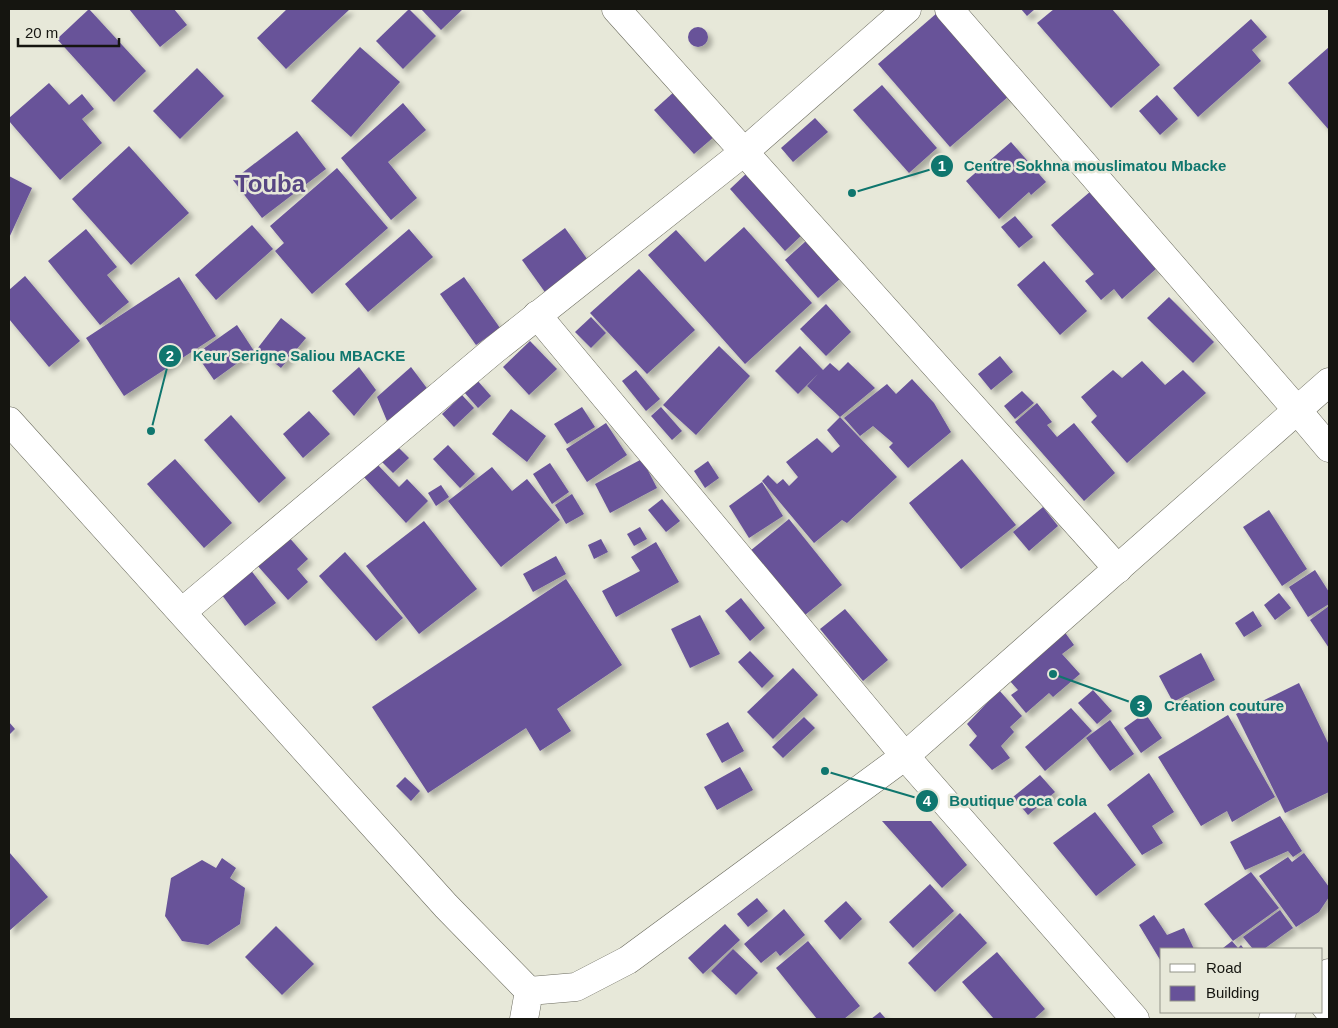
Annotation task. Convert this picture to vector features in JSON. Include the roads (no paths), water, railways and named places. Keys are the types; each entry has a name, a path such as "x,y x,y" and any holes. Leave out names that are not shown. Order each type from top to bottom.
{"street":[{"path":"616,9 1118,569"},
{"path":"182,612 494,350 744,152 907,9"},
{"path":"949,9 1329,448"},
{"path":"537,315 905,756 1135,1019"},
{"path":"529,991 576,987 628,960 905,756 1329,382"},
{"path":"9,421 446,906 529,991"},
{"path":"524,1019 529,991"}],"place":[{"name":"Centre Sokhna mouslimatou Mbacke","path":"852,193"},
{"name":"Keur Serigne Saliou MBACKE","path":"151,431"},
{"name":"Création couture","path":"1053,674"},
{"name":"Boutique coca cola","path":"825,771"}],"district":[{"name":"Touba","path":"270,183"}]}
